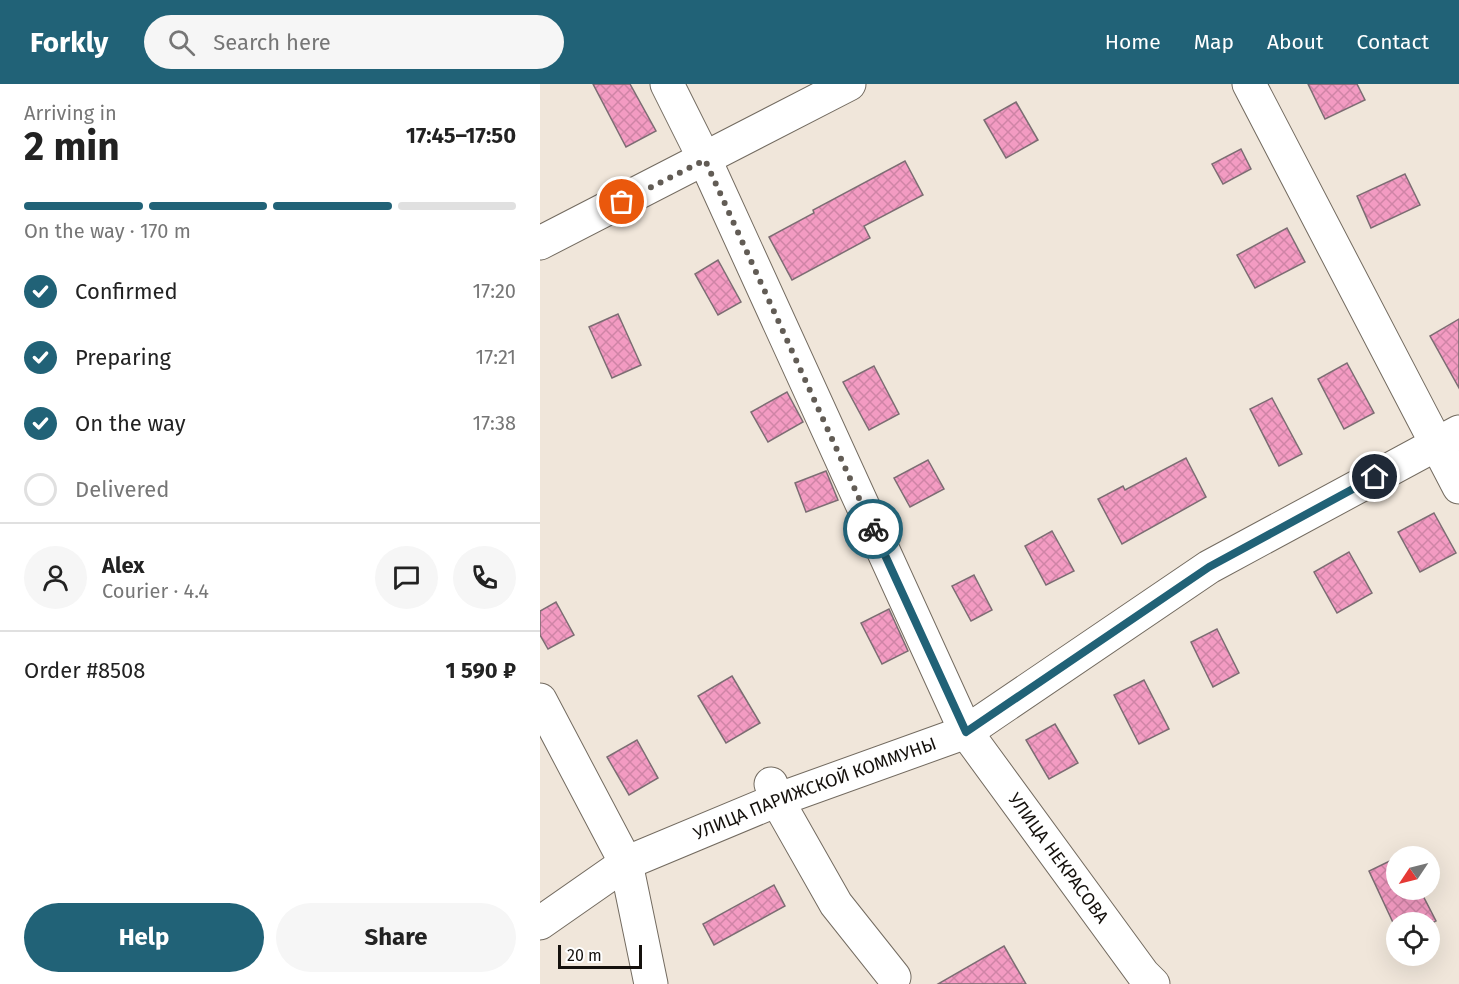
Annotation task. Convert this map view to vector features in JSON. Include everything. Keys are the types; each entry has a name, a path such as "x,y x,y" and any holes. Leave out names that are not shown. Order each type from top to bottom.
{"street":[{"name":"УЛИЦА НЕКРАСОВА","path":"668,84 705,160 966,732 1143,974 1153,984"},
{"path":"540,243 849,84"},
{"path":"1249,84 1448,437 1459,487"},
{"name":"УЛИЦА ПАРИЖСКОЙ КОММУНЫ","path":"540,923 626,863 774,792 966,732 1209,567 1448,437"},
{"path":"540,700 626,863 651,984"},
{"path":"774,792 836,904 894,977"}],"building":[{"path":"593,84 630,84 656,131 626,147"},
{"path":"1308,84 1357,84 1365,100 1325,119"},
{"path":"1016,102 1038,140 1006,158 984,120"},
{"path":"1241,149 1251,169 1223,184 1212,164"},
{"path":"905,161 923,195 864,226 870,238 792,280 769,237 814,213 813,210"},
{"path":"1405,174 1420,205 1371,228 1357,196"},
{"path":"1287,228 1305,262 1255,288 1237,255"},
{"path":"718,260 741,302 718,315 695,274"},
{"path":"618,314 641,365 612,378 589,327"},
{"path":"1459,319 1459,388 1430,336"},
{"path":"1347,363 1374,413 1344,429 1318,379"},
{"path":"874,366 899,414 869,430 843,382"},
{"path":"787,392 803,422 768,442 751,412"},
{"path":"1272,398 1302,454 1279,466 1250,409"},
{"path":"1186,458 1206,497 1122,544 1098,499 1123,486 1125,490"},
{"path":"928,460 944,489 910,507 894,478"},
{"path":"826,471 838,500 806,512 795,483"},
{"path":"1434,513 1456,553 1420,572 1398,532"},
{"path":"1052,531 1074,571 1046,585 1025,546"},
{"path":"1349,552 1372,593 1337,613 1314,572"},
{"path":"974,575 992,610 971,621 952,586"},
{"path":"556,602 574,635 548,649 540,635 540,611"},
{"path":"889,609 908,651 882,664 861,623"},
{"path":"1217,629 1239,673 1213,687 1191,642"},
{"path":"732,676 760,723 726,743 698,696"},
{"path":"1144,680 1169,729 1139,744 1114,695"},
{"path":"1055,724 1078,763 1049,779 1026,740"},
{"path":"637,740 658,778 629,795 607,757"},
{"path":"1386,863 1386,900 1425,900 1431,912 1388,912 1369,871"},
{"path":"774,885 785,906 714,945 703,924"},
{"path":"1004,946 1026,984 938,984"}],"way so far":[{"path":"622,202 705,160 873,529"}],"route":[{"path":"873,529 966,732 1209,567 1375,477"}]}
